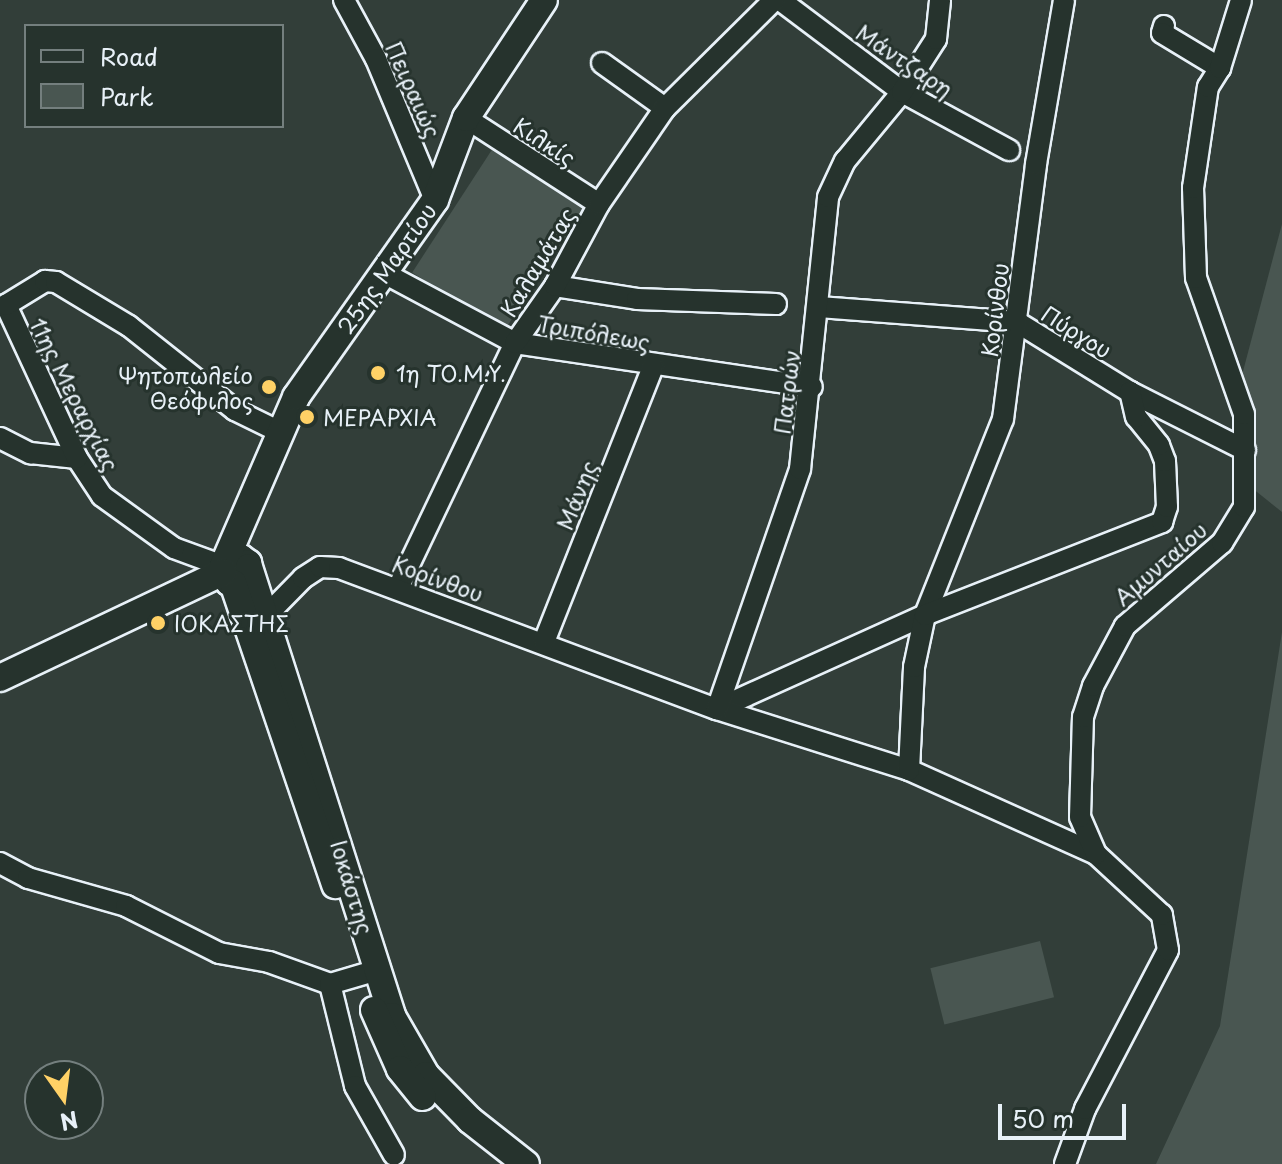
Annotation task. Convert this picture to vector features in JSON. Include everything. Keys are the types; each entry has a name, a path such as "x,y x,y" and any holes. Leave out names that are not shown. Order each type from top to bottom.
{"street":[{"name":"Πειραιώς","path":"344,0 376,59 435,200"},
{"name":"25ης Μαρτίου","path":"235,570 256,497 280,432 307,379 435,200 466,118 544,0"},
{"name":"Καλαμάτας","path":"398,588 515,343 555,286 599,204 665,108 774,0"},
{"name":"Μάντζαρη","path":"780,0 902,92 1009,150"},
{"name":"Πατρών","path":"717,709 800,469 812,387 828,197 845,161 902,92 936,39 940,0"},
{"name":"Κορίνθου","path":"909,770 914,667 925,615 1003,419 1036,164 1064,0"},
{"name":"Αμυνταίου","path":"1065,1164 1085,1109 1168,950 1162,915 1096,854 1080,817 1083,717 1093,686 1136,613 1222,543 1244,507 1244,414 1207,317 1195,265 1197,146 1208,87 1220,68 1241,0"},
{"path":"1164,26 1162,33 1220,68"},
{"path":"602,63 665,108"},
{"name":"Κιλκίς","path":"466,118 599,204"},
{"name":"Τριπόλεως","path":"384,273 515,343 653,366 812,387"},
{"name":"11ης Μεραρχίας","path":"235,570 193,559 128,519 102,496 77,458 6,308 45,281 56,282 109,313 235,410 280,432"},
{"path":"555,286 637,299 776,304"},
{"name":"Πύργου","path":"819,307 1017,322 1130,392 1245,450"},
{"name":"Μάνης","path":"544,642 653,366"},
{"path":"717,709 925,615 1162,522 1167,507 1165,461 1159,445 1136,417 1130,392"},
{"path":"0,438 30,453 77,458"},
{"name":"Κορίνθου","path":"258,624 320,567 398,588 717,709 909,770 1096,854"},
{"path":"0,678 235,570"},
{"name":"Ιοκάστης","path":"235,570 258,624 370,973 386,1044 406,1078 444,1120 496,1164"},
{"path":"0,863 28,878 126,906 197,946 269,962 330,984 370,973"},
{"name":"Ιοκάστης","path":"370,973 426,1075 470,1120 526,1164"},
{"path":"330,984 355,1086 394,1155"}],"green space":[{"path":"495,145 586,204 504,332 412,272"},
{"path":"1282,224 1282,512 1247,484 1237,394"},
{"path":"1282,632 1282,1164 1156,1164 1220,1026"},
{"path":"1040,941 1054,997 944,1025 930,968"}],"place":[{"name":"1η ΤΟ.Μ.Υ.","path":"378,373"},
{"name":"Ψητοπωλείο Θεόφιλος","path":"269,387"},
{"name":"ΜΕΡΑΡΧΙΑ","path":"307,417"},
{"name":"ΙΟΚΑΣΤΗΣ","path":"158,623"}]}
